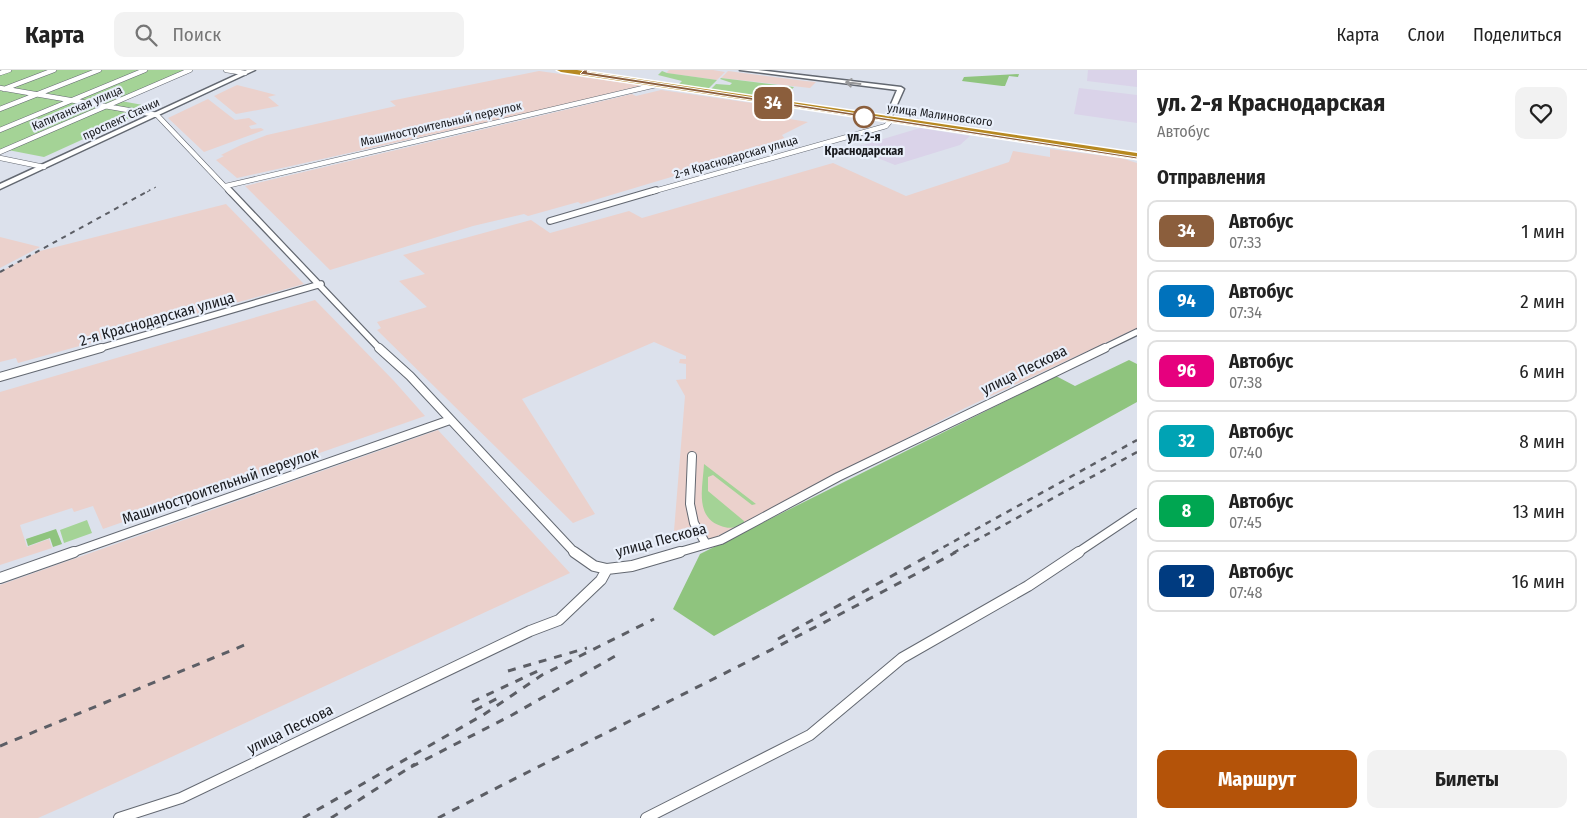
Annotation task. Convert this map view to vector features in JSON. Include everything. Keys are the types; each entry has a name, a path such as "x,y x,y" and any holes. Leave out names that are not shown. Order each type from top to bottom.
{"highway":[{"name":"улица Малиновского","path":"561,70 581,71 659,85 1135,155"}],"street":[{"path":"0,73 9,70"},
{"path":"1,89 54,70"},
{"path":"0,109 99,70"},
{"path":"0,130 145,70"},
{"name":"Капитанская улица","path":"0,152 190,70"},
{"path":"226,70 248,72"},
{"path":"743,70 901,89 890,119"},
{"name":"проспект Стачки","path":"0,187 248,72"},
{"name":"Машиностроительный переулок","path":"226,186 659,85"},
{"path":"1,89 157,115 578,556 594,566 607,569"},
{"name":"2-я Краснодарская улица","path":"550,221 600,205 886,126 890,119"},
{"path":"0,158 44,167"},
{"name":"2-я Краснодарская улица","path":"0,377 320,284"},
{"name":"улица Пескова","path":"119,818 181,798 530,631 559,620 601,580 607,569 632,566 721,540 838,477 1137,332"},
{"name":"Машиностроительный переулок","path":"0,578 450,420"},
{"path":"692,456 690,504 694,523 706,544"},
{"path":"646,818 810,735 902,658 1028,586 1137,513"}],"shaded area":[{"path":"669,70 713,70 725,72 717,80 666,73"},
{"path":"1088,70 1137,70 1137,87 1087,81"},
{"path":"539,71 640,85 636,89 237,178 216,160 224,156 221,155 241,145 267,135 396,106 390,101"},
{"path":"728,71 816,82 810,88 721,78"},
{"path":"237,85 276,95 268,97 279,106 236,114 214,96"},
{"path":"1079,88 1137,95 1137,123 1074,114"},
{"path":"661,90 779,107 790,119 808,122 782,135 785,139 796,143 688,172 581,204 578,202 528,216 524,214 473,226 330,270 245,186 632,94 636,96"},
{"path":"208,99 235,120 249,118 257,124 249,126 251,129 261,128 264,130 204,152 168,118"},
{"path":"920,128 970,136 960,145 895,165 853,148"},
{"path":"1050,149 1121,158 1137,163 1137,328 965,408 712,539 674,531 685,396 676,380 686,379 686,364 679,363 680,359 686,359 686,356 654,342 522,399 595,514 573,523 377,330 381,328 377,322 427,307 399,281 425,274 403,255 531,220 550,233 629,211 642,218 833,163 906,196 1009,162 1013,151 1050,157"},
{"path":"226,204 304,284 18,363 16,358 0,362 0,272 40,251"},
{"path":"0,237 40,247 0,268"},
{"path":"315,300 394,381 425,416 103,529 93,506 74,512 72,508 20,525 27,547 49,539 52,548 0,565 0,392"},
{"path":"438,430 570,573 38,818 0,818 0,585"}],"green space":[{"path":"0,70 193,70 121,101 154,107 44,157 8,150 0,153"},
{"path":"662,71 717,80 707,90 678,85 682,81 658,75"},
{"path":"1019,74 1018,77 1009,76 1005,86 962,81 964,77"},
{"path":"721,78 794,87 781,101 710,90 716,84 730,85 732,83"},
{"path":"1129,360 1137,364 1137,402 714,636 673,609 700,554 1056,376 1075,386"},
{"path":"704,464 756,504 752,505 713,475 708,477 708,491 744,521 744,524 732,528 724,527 712,522 707,516 702,500"},
{"path":"87,520 92,533 64,543 60,530"},
{"path":"56,529 62,544 53,547 50,538 28,546 26,539"}],"railway":[{"path":"147,192 156,187"},
{"path":"0,272 150,190"},
{"path":"933,553 1137,440"},
{"path":"953,553 1137,452"},
{"path":"778,639 935,552"},
{"path":"438,818 763,654 956,552"},
{"path":"303,818 483,715 542,675 654,619"},
{"path":"0,746 247,644"},
{"path":"508,671 587,648"},
{"path":"411,767 512,715 617,655"},
{"path":"472,702 542,669"},
{"path":"475,710 498,698"},
{"path":"331,818 415,764"}],"bus line":[{"name":"34","path":"586,70 582,73 866,117 1128,154 1137,157"}],"place":[{"name":"ул. 2-я Краснодарская","path":"864,117"}]}
